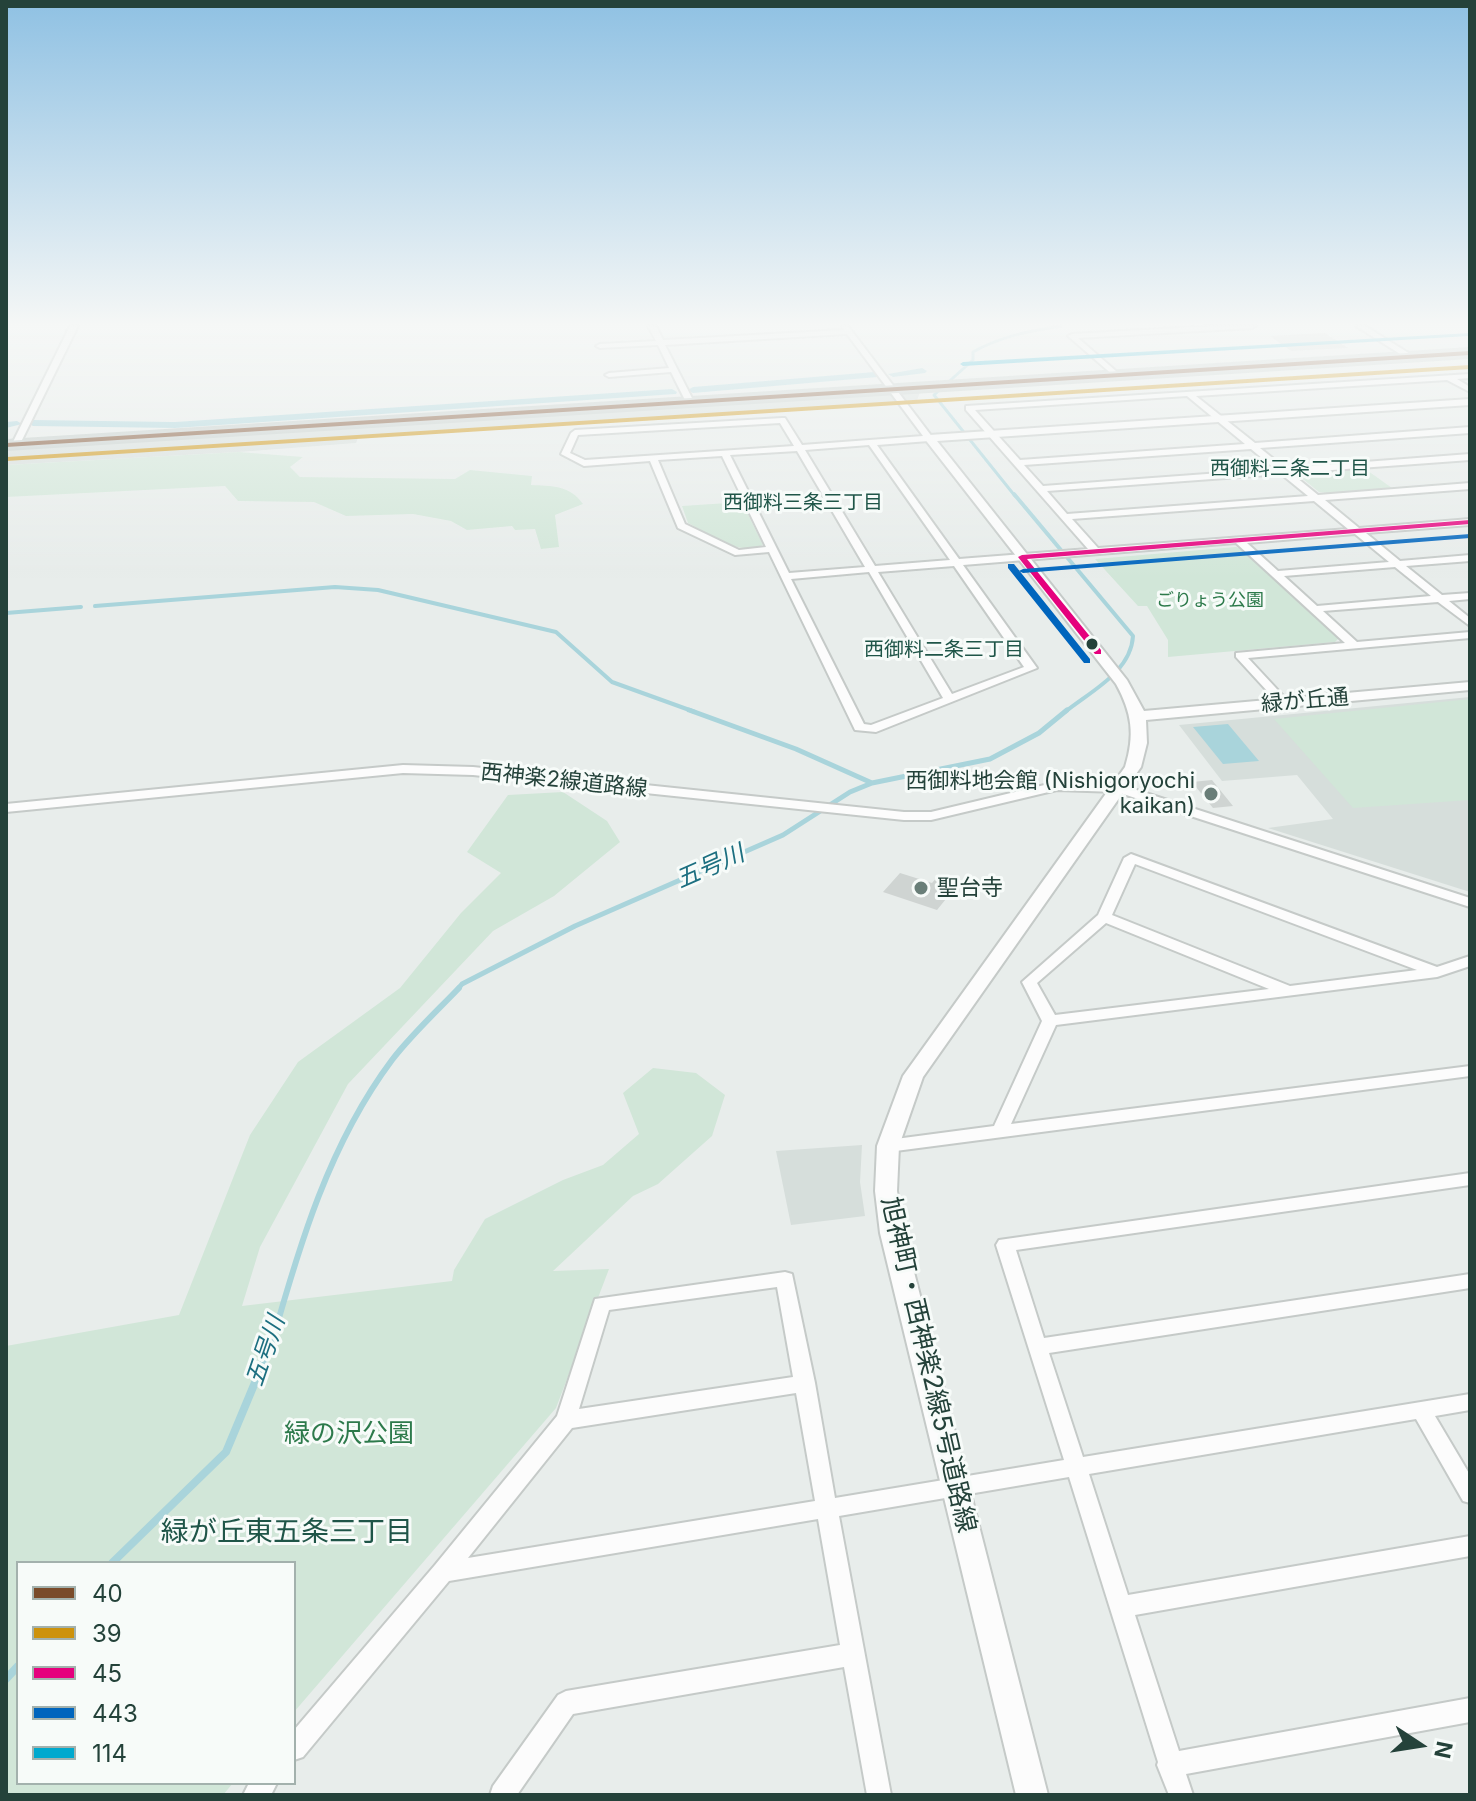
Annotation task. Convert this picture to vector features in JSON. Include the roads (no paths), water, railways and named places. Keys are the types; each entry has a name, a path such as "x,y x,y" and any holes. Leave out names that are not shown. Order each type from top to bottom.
{"highway":[{"path":"11,444 541,410"}],"street":[{"path":"11,444 29,410"},
{"path":"908,410 1122,683 1139,716"},
{"path":"971,410 1095,551"},
{"path":"1208,410 1470,623"},
{"path":"949,699 800,448 782,420 575,433 565,454 584,463 800,448 871,442 1351,410"},
{"path":"1017,463 1470,430"},
{"path":"725,453 859,727 872,729 1031,668 871,442"},
{"path":"1040,489 1470,457"},
{"path":"653,458 681,526 738,553 772,549"},
{"path":"1065,517 1470,486"},
{"path":"785,576 1470,522"},
{"path":"1238,540 1353,644"},
{"path":"1276,574 1470,558"},
{"path":"1315,609 1470,596"},
{"path":"1284,703 1240,655 1470,635"},
{"name":"緑が丘通","path":"1139,716 1470,686"},
{"name":"旭神町・西神楽2線5号道路線","path":"1032,1795 892,1233 886,1191 888,1146 913,1076 1133,767 1140,746 1139,716"},
{"name":"西神楽2線道路線","path":"6,808 403,769 473,771 904,816 931,816 1057,786 1118,788 1470,903"},
{"path":"1050,1021 1029,982 1104,917 1131,858 1437,972"},
{"path":"1104,917 1289,991"},
{"path":"1050,1021 1437,972 1470,961"},
{"path":"1000,1131 1050,1021"},
{"path":"888,1146 1470,1071"},
{"path":"1181,1795 1005,1245 1470,1179"},
{"path":"296,1746 566,1420 602,1304 785,1279 879,1795"},
{"path":"1037,1347 1470,1281"},
{"path":"566,1420 805,1383"},
{"path":"443,1572 955,1488 1074,1465 1470,1402"},
{"path":"1421,1410 1470,1494"},
{"path":"1121,1607 1470,1546"},
{"path":"502,1795 566,1703 853,1654"},
{"path":"1169,1765 1470,1710"}],"water":[{"path":"1228,724 1259,761 1223,764 1193,727"}],"waterway":[{"path":"33,423 175,425 400,410"},
{"name":"五号川","path":"946,410 1015,496"},
{"path":"6,425 17,424"},
{"name":"五号川","path":"1014,494 1133,636 1131,649 1117,670 1065,712"},
{"path":"95,606 335,587 378,590 556,632 612,682 695,712"},
{"path":"6,613 81,607"},
{"path":"689,710 796,749 872,783"},
{"name":"五号川","path":"872,783 990,759 1039,733 1067,710"},
{"name":"五号川","path":"457,990 462,984 575,926 783,835 850,792 872,783"},
{"name":"五号川","path":"271,1346 318,1197 350,1126 392,1060 459,988"},
{"name":"五号川","path":"114,1561 226,1452 271,1344"},
{"name":"五号川","path":"6,1679 16,1668"}],"place":[{"name":"西御料地会館 (Nishigoryochi kaikan)","path":"1211,794"},
{"name":"聖台寺","path":"921,888"}],"district":[{"name":"西御料三条二丁目","path":"1290,469"},
{"name":"西御料三条三丁目","path":"803,503"},
{"name":"西御料二条三丁目","path":"944,650"},
{"name":"緑が丘東五条三丁目","path":"287,1533"}],"park label":[{"name":"ごりょう公園","path":"1210,601"},
{"name":"緑の沢公園","path":"349,1434"}]}
